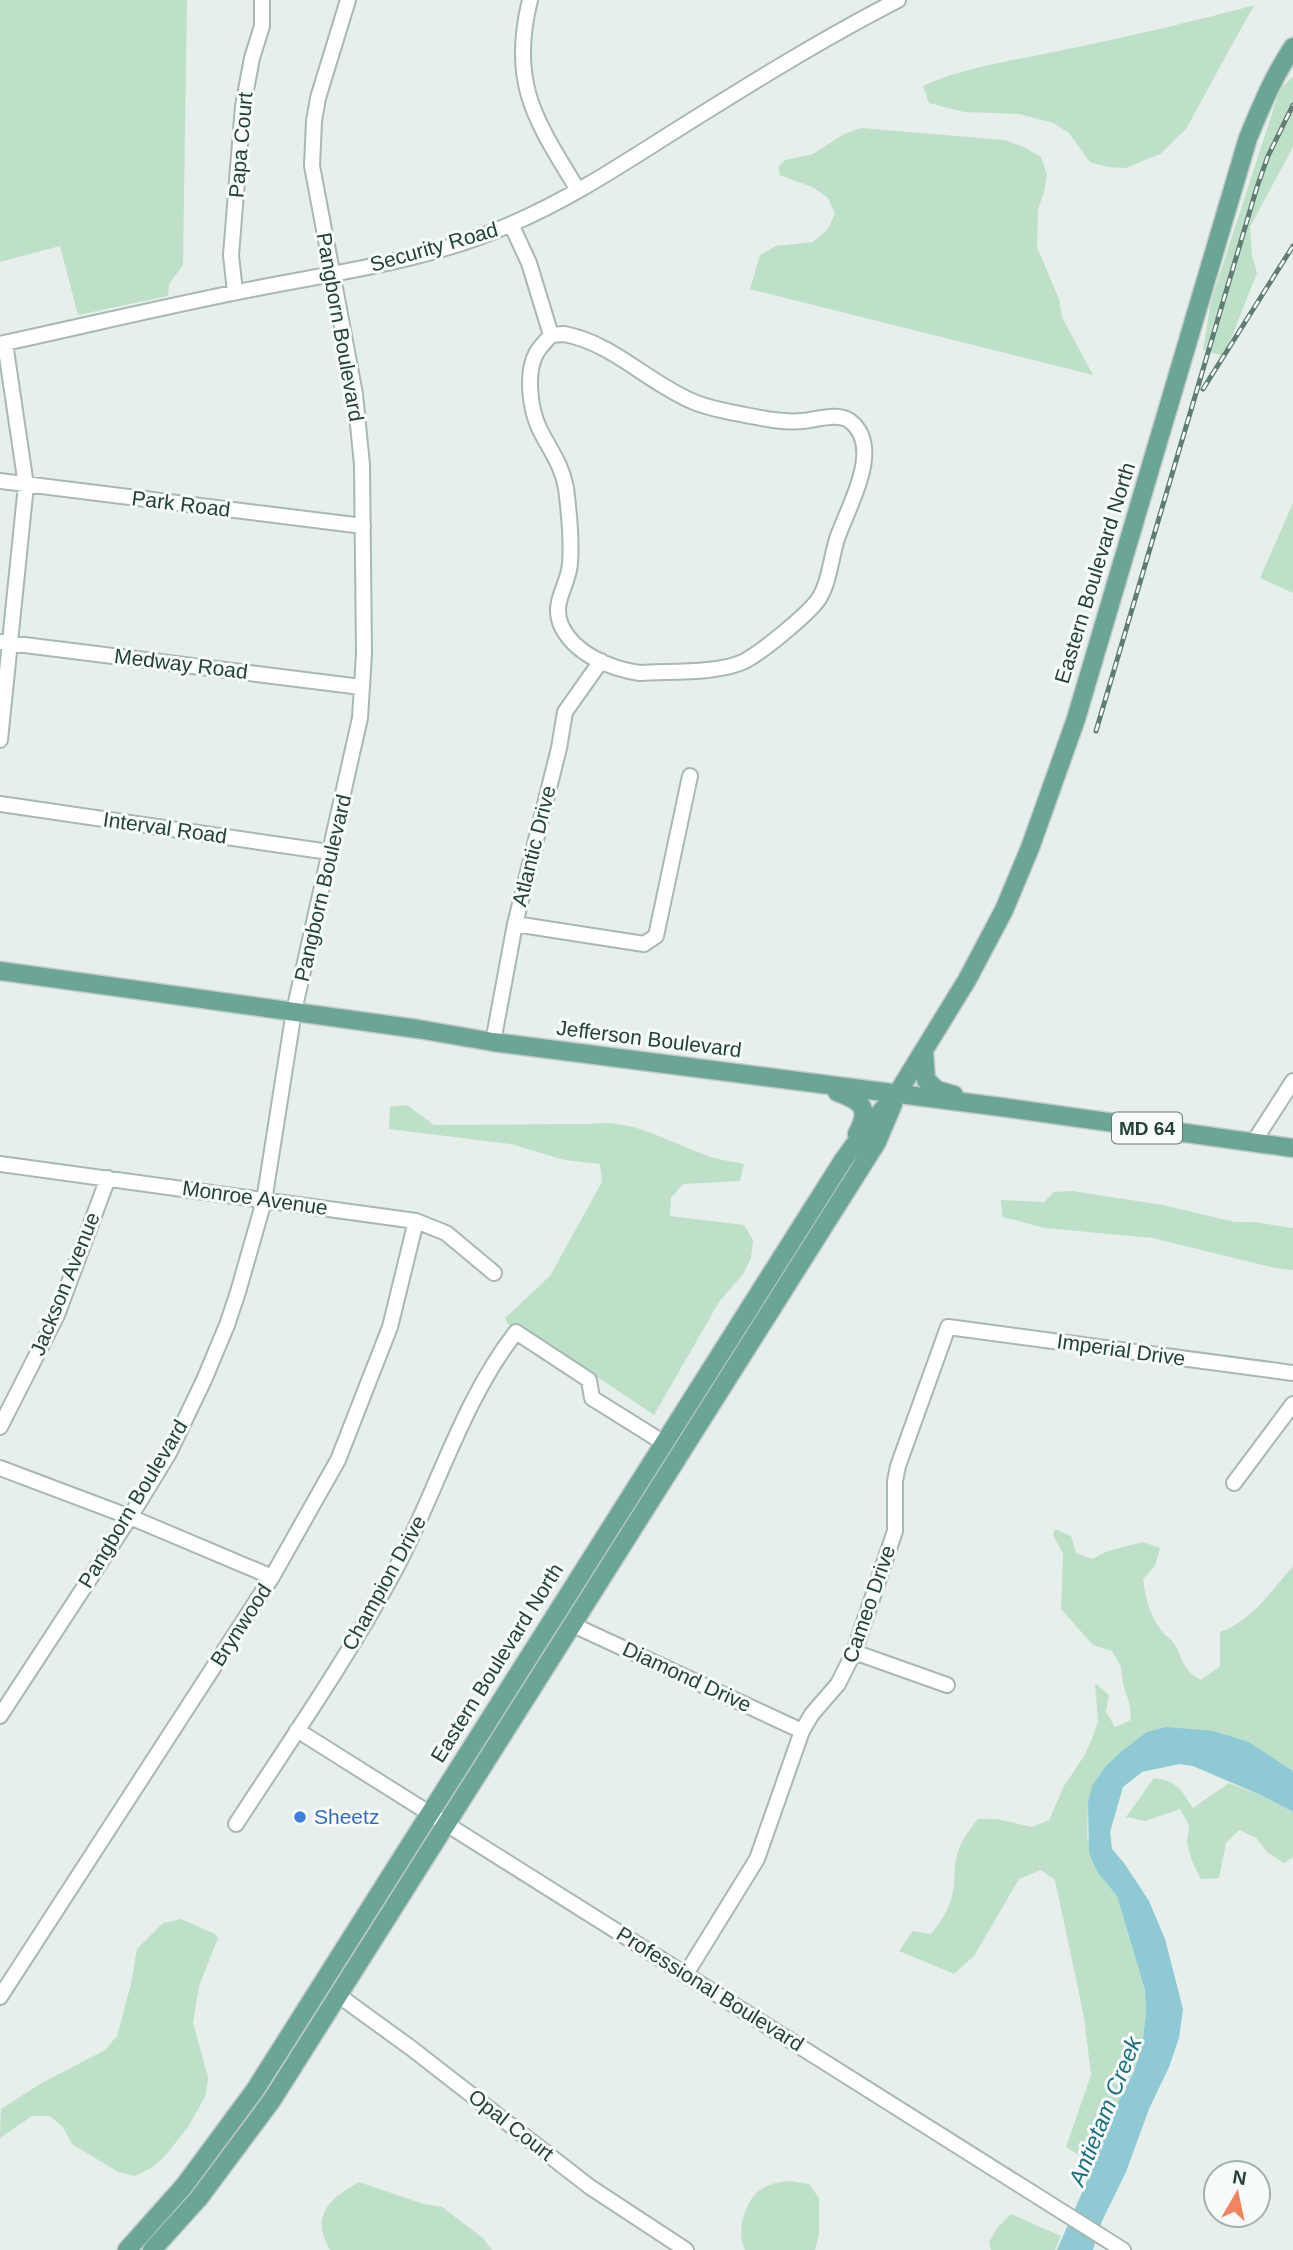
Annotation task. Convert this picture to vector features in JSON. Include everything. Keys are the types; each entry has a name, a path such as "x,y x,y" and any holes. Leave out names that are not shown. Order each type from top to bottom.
{"main road":[{"name":"Eastern Boulevard North","path":"127,2250 184,2186 255,2090 842,1162 868,1126 897,1094 967,980 1004,910 1055,781 1080,706 1248,138 1264,99 1293,47"},
{"name":"Jefferson Boulevard","path":"0,971 493,1042 1001,1107 1293,1148"},
{"path":"924,1052 926,1080 937,1090 1001,1107"},
{"path":"811,1083 855,1098 863,1109 864,1122 842,1162"},
{"name":"Eastern Boulevard North","path":"152,2250 199,2198 272,2100 882,1134 897,1094"},
{"path":"628,1536 630,1516 666,1458 668,1450 664,1443"},
{"path":"571,1624 567,1615 570,1603 613,1535 620,1513"},
{"path":"255,2090 291,2048 322,2004 338,1995 335,1988 337,1979 378,1894"}],"street":[{"name":"Papa Court","path":"235,292 231,255 243,106 251,58 262,26 262,0"},
{"name":"Pangborn Boulevard","path":"0,1717 169,1453 204,1380 238,1292 264,1201 294,1012 358,730 365,642 362,465 355,394 316,190 312,143 318,98 348,0"},
{"path":"530,0 522,46 526,91 537,120 578,190"},
{"name":"Security Road","path":"2,344 446,248 511,224 578,190 811,48 898,0"},
{"path":"511,224 529,263 551,335"},
{"path":"564,334 592,341 693,402 779,420 800,422 840,417 849,420 860,438 861,479 838,536 822,593 810,608 743,662 723,667 640,673 616,668 571,641 558,615 558,605 570,563 565,487 555,455 536,421 530,397 535,358 551,335 564,334"},
{"path":"0,740 5,643 26,485 2,344"},
{"name":"Park Road","path":"0,481 363,526"},
{"name":"Medway Road","path":"5,643 361,687"},
{"name":"Atlantic Drive","path":"493,1042 515,924 559,748 565,712 601,661"},
{"path":"515,924 644,944 656,936 690,776"},
{"name":"Interval Road","path":"0,804 330,852"},
{"path":"1253,1143 1293,1081"},
{"name":"Monroe Avenue","path":"0,1164 416,1221 446,1233 494,1273"},
{"name":"Jackson Avenue","path":"0,1427 57,1315 108,1178"},
{"name":"Brynwood","path":"0,1997 272,1577 338,1460 390,1327 416,1221"},
{"name":"Imperial Drive","path":"948,1327 1293,1373"},
{"name":"Cameo Drive","path":"686,1974 757,1858 802,1731 812,1714 838,1684 854,1652 895,1531 895,1481 898,1466 948,1327"},
{"name":"Champion Drive","path":"236,1824 363,1627 394,1572 486,1377 516,1332 589,1380 592,1398 664,1443"},
{"path":"1234,1483 1293,1404"},
{"path":"0,1468 130,1517 272,1577"},
{"name":"Diamond Drive","path":"571,1624 802,1731"},
{"path":"854,1652 947,1685"},
{"name":"Professional Boulevard","path":"297,1730 1123,2250"},
{"name":"Opal Court","path":"338,1995 422,2056 590,2187 687,2250"}],"green space":[{"path":"0,0 187,0 183,265 169,284 168,296 78,315 60,246 0,262"},
{"path":"1255,5 1186,129 1160,154 1126,168 1107,167 1090,162 1069,133 1053,123 1019,114 964,112 929,103 923,86 974,68 1135,35"},
{"path":"1293,77 1293,147 1250,227 1252,255 1257,273 1224,356 1203,350 1211,301 1280,89"},
{"path":"861,128 1004,140 1041,157 1047,174 1038,209 1037,247 1059,299 1062,317 1093,375 750,289 760,255 776,246 813,242 827,230 835,214 828,198 814,188 780,175 778,167 785,160 813,154 844,134"},
{"path":"1293,503 1293,593 1260,578"},
{"path":"407,1105 434,1125 621,1124 650,1132 711,1157 744,1164 740,1181 683,1184 671,1198 670,1216 744,1225 753,1240 751,1258 743,1274 719,1302 654,1415 572,1360 508,1324 505,1318 550,1276 602,1182 600,1164 564,1160 511,1144 389,1129 390,1107"},
{"path":"1072,1191 1163,1205 1235,1222 1293,1228 1293,1270 1152,1238 1045,1228 1002,1217 1001,1200 1044,1202 1054,1192"},
{"path":"1055,1529 1071,1536 1076,1553 1092,1559 1108,1551 1143,1542 1160,1548 1155,1566 1143,1579 1149,1606 1157,1624 1173,1642 1186,1667 1201,1680 1220,1666 1220,1632 1242,1621 1251,1613 1293,1566 1293,1771 1249,1742 1214,1731 1092,1787 1088,1802 1087,1837 1098,1873 1117,1896 1145,1990 1146,2013 1134,2072 1113,2112 1094,2165 1066,2147 1091,2075 1084,2017 1055,1880 1041,1870 1019,1879 974,1956 954,1974 899,1951 913,1931 931,1934 943,1917 953,1892 960,1847 978,1819 997,1819 1032,1827 1049,1820 1064,1786 1092,1739 1098,1721 1095,1683 1109,1695 1106,1712 1115,1727 1131,1720 1121,1667 1112,1651 1093,1645 1061,1609 1063,1554 1053,1535"},
{"path":"1154,1778 1178,1787 1193,1808 1229,1783 1263,1796 1293,1812 1293,1857 1284,1863 1268,1853 1256,1838 1239,1830 1226,1843 1219,1878 1201,1879 1187,1843 1189,1825 1180,1809 1145,1821 1126,1817"},
{"path":"181,1919 215,1934 218,1938 199,1986 193,2023 208,2077 206,2095 188,2127 165,2156 151,2168 135,2176 118,2172 72,2144 63,2127 50,2116 32,2116 0,2138 1,2109 40,2084 105,2050 117,2036 137,1949 163,1923"},
{"path":"791,2181 809,2184 819,2198 819,2234 815,2250 745,2250 741,2235 743,2218 754,2195 767,2186"},
{"path":"359,2182 424,2204 442,2207 483,2238 492,2250 330,2250 324,2238 322,2218 331,2202"},
{"path":"1011,2214 1061,2236 1055,2250 991,2250 989,2242 998,2227"}],"water":[{"name":"Antietam Creek","path":"1166,1727 1214,1731 1249,1742 1293,1771 1293,1812 1193,1766 1179,1764 1142,1772 1123,1787 1110,1832 1112,1849 1149,1901 1165,1939 1183,2009 1179,2038 1126,2172 1102,2221 1093,2250 1057,2250 1094,2165 1113,2112 1134,2072 1146,2013 1145,1990 1117,1896 1098,1873 1089,1853 1088,1802 1092,1786 1106,1766 1147,1732"}],"railway":[{"path":"1096,731 1257,187 1268,156 1293,105"},
{"path":"1203,389 1293,246"}],"place":[{"name":"Sheetz","path":"300,1817"}]}
